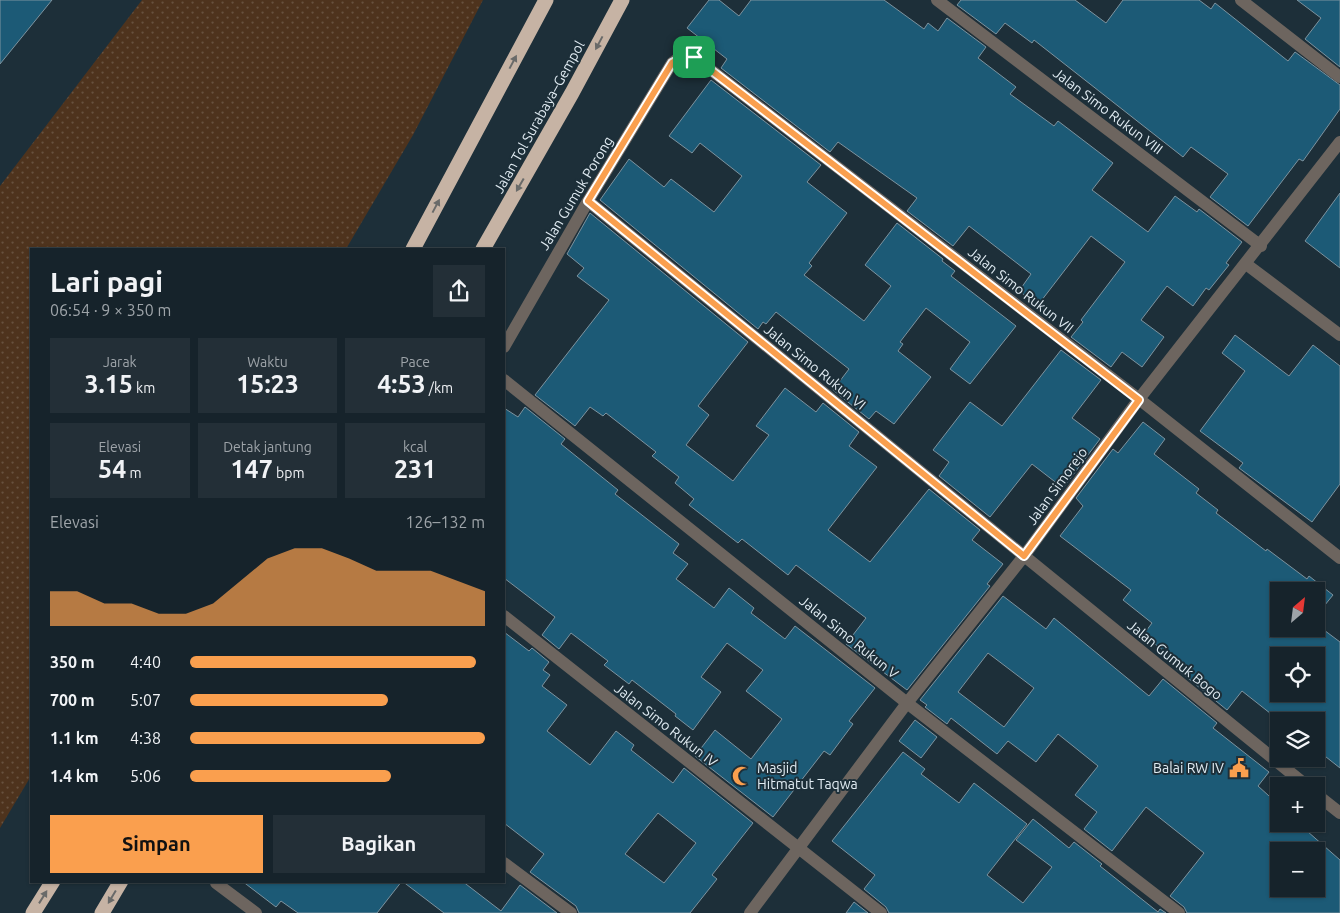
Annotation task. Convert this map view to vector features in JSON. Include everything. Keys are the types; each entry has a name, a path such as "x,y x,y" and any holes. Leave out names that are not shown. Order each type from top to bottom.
{"highway":[{"path":"414,248 546,0"},
{"name":"Jalan Tol Surabaya–Gempol","path":"484,248 572,93 622,0"},
{"path":"33,913 52,883"},
{"path":"102,913 120,883"}],"street":[{"name":"Jalan Simo Rukun VIII","path":"937,0 1260,246"},
{"path":"1241,0 1340,77"},
{"name":"Jalan Gumuk Porong","path":"505,345 588,201 672,63 680,57"},
{"name":"Jalan Simo Rukun VII","path":"680,57 694,57 1139,400 1340,558"},
{"name":"Jalan Simorejo","path":"750,913 907,703 1024,556 1139,400 1340,142"},
{"name":"Jalan Simo Rukun VI","path":"588,201 1024,556"},
{"path":"1246,264 1340,335"},
{"name":"Jalan Simo Rukun V","path":"505,381 907,703 1179,913"},
{"name":"Jalan Gumuk Bogo","path":"1024,556 1296,777"},
{"name":"Jalan Simo Rukun IV","path":"505,617 881,913"},
{"path":"1325,801 1340,813"},
{"path":"505,864 571,913"},
{"path":"216,883 256,913"}],"shaded area":[{"path":"142,0 483,0 413,135 347,248 30,248 30,778 0,828 0,186"}],"building":[{"path":"0,0 52,0 0,64"},
{"path":"709,0 719,0 739,16 751,0 884,0 924,29 928,23 938,31 947,18 986,47 978,58 1016,87 1010,94 1054,126 1058,121 1113,163 1092,190 1148,232 1175,196 1197,212 1199,209 1242,242 1226,263 1229,265 1209,290 1206,288 1193,306 1167,286 1141,320 1164,337 1142,367 1122,352 1111,367 1071,337 1083,322 1081,320 1125,262 1091,236 1038,305 1019,291 1031,274 969,226 953,246 907,211 917,198 838,142 830,152 721,68 727,59 687,28"},
{"path":"961,0 1075,0 1106,23 1123,0 1199,0 1211,9 1215,3 1288,61 1295,52 1340,85 1340,109 1303,161 1299,159 1248,226 1210,197 1228,174 1191,147 1183,157 1034,40 1032,43 1005,23 996,34 957,5"},
{"path":"1297,0 1340,0 1340,67 1305,39 1321,18"},
{"path":"711,80 821,165 807,182 847,213 809,263 812,266 804,275 864,321 891,286 865,265 897,223 943,259 942,261 955,271 951,276 1016,326 970,384 950,369 970,342 926,308 900,342 903,344 898,351 931,377 894,424 876,411 869,419 833,390 849,369 776,312 766,324 763,322 758,329 600,200 629,159 664,187 671,179 714,212 742,176 700,143 692,153 669,136"},
{"path":"1340,193 1340,268 1305,241"},
{"path":"590,213 748,342 698,406 709,415 686,445 733,481 769,435 756,426 785,388 816,412 823,403 859,432 849,446 877,467 828,530 870,562 929,489 980,530 972,540 1003,564 987,584 990,586 907,690 846,644 866,618 796,565 788,575 742,539 738,543 689,505 694,499 675,483 679,477 652,456 656,452 606,413 603,416 590,407 575,426 535,395 609,300 577,276 584,268 567,254"},
{"path":"1235,335 1289,376 1313,345 1340,366 1340,484 1312,522 1239,468 1243,463 1200,431 1245,371 1222,353"},
{"path":"1061,350 1101,380 1072,418 1100,439 1063,488 1032,464 990,517 939,476 949,462 933,450 970,402 1002,426"},
{"path":"525,407 565,439 561,444 618,490 615,494 679,544 673,553 688,564 676,579 714,608 729,588 754,608 751,613 785,639 795,626 875,688 849,721 853,724 830,755 824,751 773,817 695,756 715,730 751,759 782,719 746,691 763,670 727,643 701,677 721,692 693,730 675,716 676,714 632,680 629,684 604,665 608,661 571,633 559,649 542,635 555,617 505,579 505,409 518,417"},
{"path":"1143,422 1165,439 1154,454 1199,489 1196,493 1218,510 1216,513 1266,551 1267,549 1307,579 1309,576 1317,582 1270,582 1270,638 1325,638 1325,631 1340,642 1340,768 1325,756 1325,712 1270,713 1242,691 1227,710 1173,666 1177,661 1143,635 1152,623 1123,600 1131,590 1060,536 1083,506 1076,498 1113,449 1118,453"},
{"path":"1325,589 1333,595 1325,605"},
{"path":"1003,596 1046,629 1054,618 1149,696 1163,679 1217,723 1213,728 1269,772 1258,786 1270,797 1270,832 1308,832 1320,842 1270,842 1270,897 1325,897 1325,847 1340,860 1340,913 1187,913 1184,907 1170,896 1204,853 1146,807 1112,851 1084,829 1097,812 1075,795 1098,766 1058,734 1036,762 1008,741 997,754 951,718 947,724 925,707 927,705 920,700","holes":["988,653 1034,688 1004,727 958,692"]},
{"path":"505,633 529,651 532,648 549,662 543,670 550,675 542,686 567,705 547,731 590,765 616,731 634,745 631,750 673,783 684,768 753,823 712,875 717,879 690,913 579,913 576,906 530,872 544,854 505,824","holes":["658,813 696,843 664,883 625,854"]},
{"path":"915,720 937,737 921,758 899,741"},
{"path":"903,752 925,769 921,774 959,803 974,783 1027,824 987,875 1023,903 1052,867 1016,840 1033,819 1069,848 1074,842 1102,864 1100,866 1158,912 1160,909 1166,913 889,913 886,907 864,889 875,875 832,841"},
{"path":"245,883 400,883 377,913 298,913 281,901 276,907"},
{"path":"405,883 465,883 501,911 520,885 557,913 444,913"},
{"path":"854,902 868,913 846,913"}],"place":[{"name":"Balai RW IV","path":"1239,768"},
{"name":"Masjid Hitmatut Taqwa","path":"742,776"}],"route":[{"path":"680,57 694,57 1139,400 1024,556 588,201 672,63 680,57"}]}
